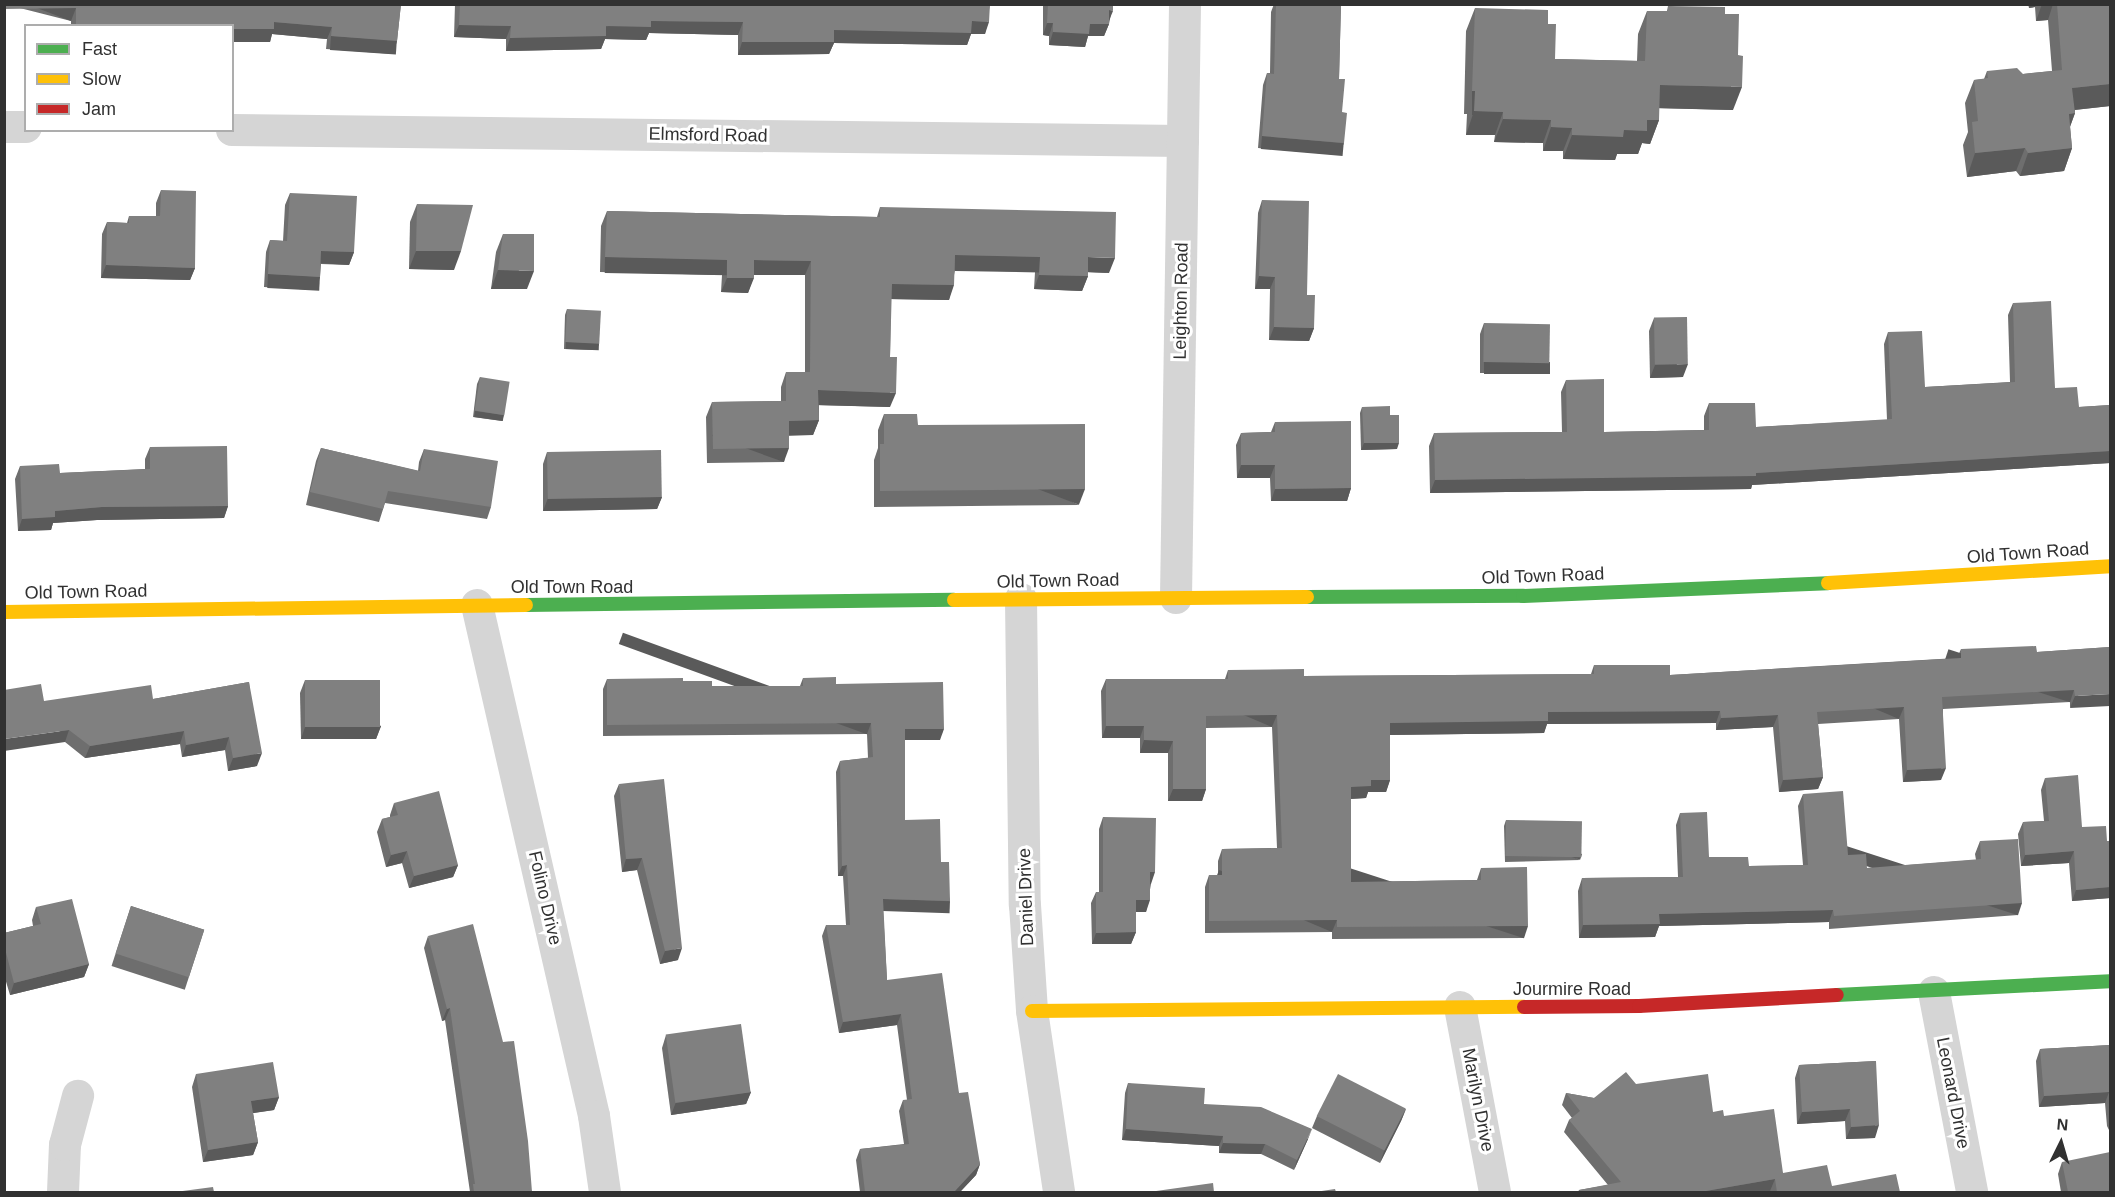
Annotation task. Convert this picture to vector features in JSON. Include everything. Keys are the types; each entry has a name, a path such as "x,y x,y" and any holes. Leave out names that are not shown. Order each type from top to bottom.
{"main road":[{"name":"Old Town Road","path":"4,612 1021,599 1523,596 1907,580 2110,566"},
{"name":"Jourmire Road","path":"1032,1011 1639,1006 2110,981"}],"street":[{"name":"Leighton Road","path":"1176,598 1185,4"},
{"path":"4,127 24,127"},
{"name":"Elmsford Road","path":"234,130 1183,141"},
{"name":"Daniel Drive","path":"1021,599 1025,905 1032,1011 1059,1192"},
{"name":"Folino Drive","path":"477,605 594,1116 605,1192"},
{"name":"Leonard Drive","path":"1934,992 1972,1192"},
{"name":"Marilyn Drive","path":"1460,1007 1496,1192"},
{"path":"63,1192 66,1144 78,1096"}],"building":[{"path":"4,4 401,4 397,41 331,36 332,27 274,22 274,29 234,29 234,24 76,24 76,8 4,9"},
{"path":"460,4 990,4 989,22 972,21 971,33 834,30 834,42 742,42 743,22 651,21 651,27 606,26 606,36 510,38 511,26 459,25"},
{"path":"1048,4 1113,4 1113,11 1109,10 1109,24 1090,24 1089,34 1053,32 1053,23 1047,23"},
{"path":"1276,4 1341,4 1339,79 1345,79 1342,112 1347,113 1344,143 1262,136 1267,73 1274,74"},
{"path":"2057,4 2110,4 2110,84 2072,88 2075,113 2069,114 2072,148 2028,153 2025,148 1975,153 1972,122 1978,121 1974,80 1988,78 1987,71 2017,68 2023,74 2062,70"},
{"path":"1668,6 1725,7 1725,14 1739,14 1738,55 1743,56 1742,87 1660,85 1659,120 1647,120 1647,131 1624,130 1623,137 1572,135 1572,128 1551,127 1551,120 1503,119 1503,112 1474,111 1475,91 1472,91 1475,8 1548,10 1548,24 1556,24 1555,59 1645,61 1647,11 1668,11"},
{"path":"161,190 196,191 195,268 106,265 107,222 129,223 129,216 160,216"},
{"path":"290,193 357,196 354,252 321,251 320,277 268,274 270,240 287,241"},
{"path":"1262,200 1309,201 1307,295 1315,295 1314,328 1274,327 1275,277 1259,276"},
{"path":"417,204 473,205 461,251 416,251"},
{"path":"880,207 1116,212 1115,258 1088,257 1088,276 1039,275 1040,257 955,255 954,285 892,284 890,357 897,357 896,393 818,390 819,420 789,421 789,448 713,449 712,402 786,401 786,372 810,372 811,261 754,260 754,278 727,278 727,260 605,257 607,211 880,217"},
{"path":"503,234 534,234 534,271 498,270"},
{"path":"2051,301 2055,388 2077,387 2079,407 2110,405 2110,451 1756,473 1756,476 1435,480 1434,433 1567,432 1566,380 1604,379 1604,432 1709,430 1709,403 1755,403 1756,427 1892,419 1888,332 1922,331 1925,387 2015,382 2013,303"},
{"path":"567,309 601,311 599,344 565,342"},
{"path":"1687,317 1688,364 1655,365 1654,318"},
{"path":"1484,323 1550,324 1549,363 1483,362"},
{"path":"480,377 510,382 504,415 475,411"},
{"path":"1390,406 1390,415 1399,415 1399,443 1364,443 1362,407"},
{"path":"884,414 917,414 918,425 1085,424 1085,489 880,491 880,444 884,444"},
{"path":"1351,421 1351,488 1275,489 1275,465 1241,465 1241,433 1275,432 1275,422"},
{"path":"227,446 228,506 102,507 55,511 55,517 22,519 20,466 59,464 60,473 150,469 150,447"},
{"path":"321,448 420,471 424,449 498,461 491,507 388,491 383,509 310,492"},
{"path":"661,450 662,497 548,499 547,452"},
{"path":"2036,646 2037,652 2110,647 2110,694 2075,696 2074,690 1942,697 1946,768 1907,770 1904,707 1817,712 1823,777 1783,780 1778,715 1721,718 1720,711 1548,712 1548,721 1390,723 1390,780 1371,780 1371,786 1351,787 1351,882 1481,880 1481,868 1527,867 1528,926 1337,927 1337,920 1209,921 1209,875 1222,875 1222,849 1282,848 1277,715 1206,716 1206,789 1173,789 1173,741 1144,740 1144,726 1106,726 1106,679 1228,679 1228,670 1304,669 1304,676 1594,674 1594,665 1670,665 1670,675 1961,658 1961,649"},
{"path":"836,677 836,684 943,682 944,729 905,729 905,820 940,819 941,862 949,862 950,901 883,899 887,980 942,973 959,1093 968,1092 980,1164 954,1192 865,1192 860,1149 909,1144 903,1100 912,1099 901,1014 843,1022 826,925 850,925 847,865 842,866 840,761 873,757 871,723 607,725 607,679 683,678 683,681 712,681 712,686 803,686 803,678"},
{"path":"305,680 380,680 380,727 305,727"},
{"path":"249,682 262,753 233,758 229,737 186,745 184,731 90,746 69,730 4,739 4,690 41,684 44,701 151,685 153,699"},
{"path":"2078,775 2082,827 2106,826 2107,841 2110,841 2110,887 2076,890 2074,851 2025,855 2023,822 2049,821 2045,778"},
{"path":"664,779 682,948 665,951 642,858 626,859 619,784"},
{"path":"439,791 458,865 414,876 407,851 391,855 382,819 398,815 394,803"},
{"path":"1843,791 1848,855 1866,854 1867,868 1981,859 1980,841 2018,839 2022,903 1834,916 1833,910 1659,914 1660,924 1583,925 1582,878 1683,877 1680,813 1707,812 1709,857 1748,857 1749,866 1808,865 1803,794"},
{"path":"1103,817 1156,818 1155,872 1150,872 1150,900 1136,900 1136,932 1096,933 1096,892 1103,892"},
{"path":"1506,820 1582,821 1581,857 1505,856"},
{"path":"72,899 89,964 14,983 4,945 4,933 41,924 36,907"},
{"path":"131,906 204,930 189,977 116,954"},
{"path":"473,924 503,1042 514,1041 528,1141 532,1192 474,1192 473,1184 475,1184 450,1008 447,1009 428,936"},
{"path":"741,1024 751,1092 675,1103 666,1035"},
{"path":"2110,1045 2110,1108 2109,1092 2044,1096 2040,1049"},
{"path":"1876,1061 1879,1125 1851,1127 1850,1109 1802,1112 1799,1065"},
{"path":"273,1062 279,1097 251,1101 258,1142 208,1150 196,1074"},
{"path":"1626,1072 1636,1084 1708,1074 1713,1112 1723,1110 1724,1116 1774,1109 1783,1173 1827,1165 1832,1186 1896,1174 1900,1192 1777,1192 1775,1179 1700,1192 1580,1192 1579,1190 1621,1182 1569,1120 1580,1111 1566,1093 1594,1098"},
{"path":"1338,1074 1406,1109 1384,1150 1317,1116"},
{"path":"1128,1083 1205,1088 1204,1104 1261,1107 1312,1129 1297,1160 1265,1144 1223,1143 1223,1136 1126,1129"},
{"path":"2110,1152 2110,1192 2068,1192 2062,1162"},
{"path":"1213,1183 1214,1192 1149,1192"},
{"path":"213,1187 214,1192 175,1192"},
{"path":"1335,1189 1336,1192 1315,1192"}],"traffic: fast":[{"path":"1307,597 1523,596 1828,583"},
{"path":"526,605 954,600"},
{"path":"1837,995 2110,981"}],"traffic: slow":[{"path":"1828,583 2110,566"},
{"path":"954,600 1307,597"},
{"path":"4,612 526,605"},
{"path":"1032,1011 1524,1007"}],"traffic: jam":[{"path":"1524,1007 1639,1006 1837,995"}]}
